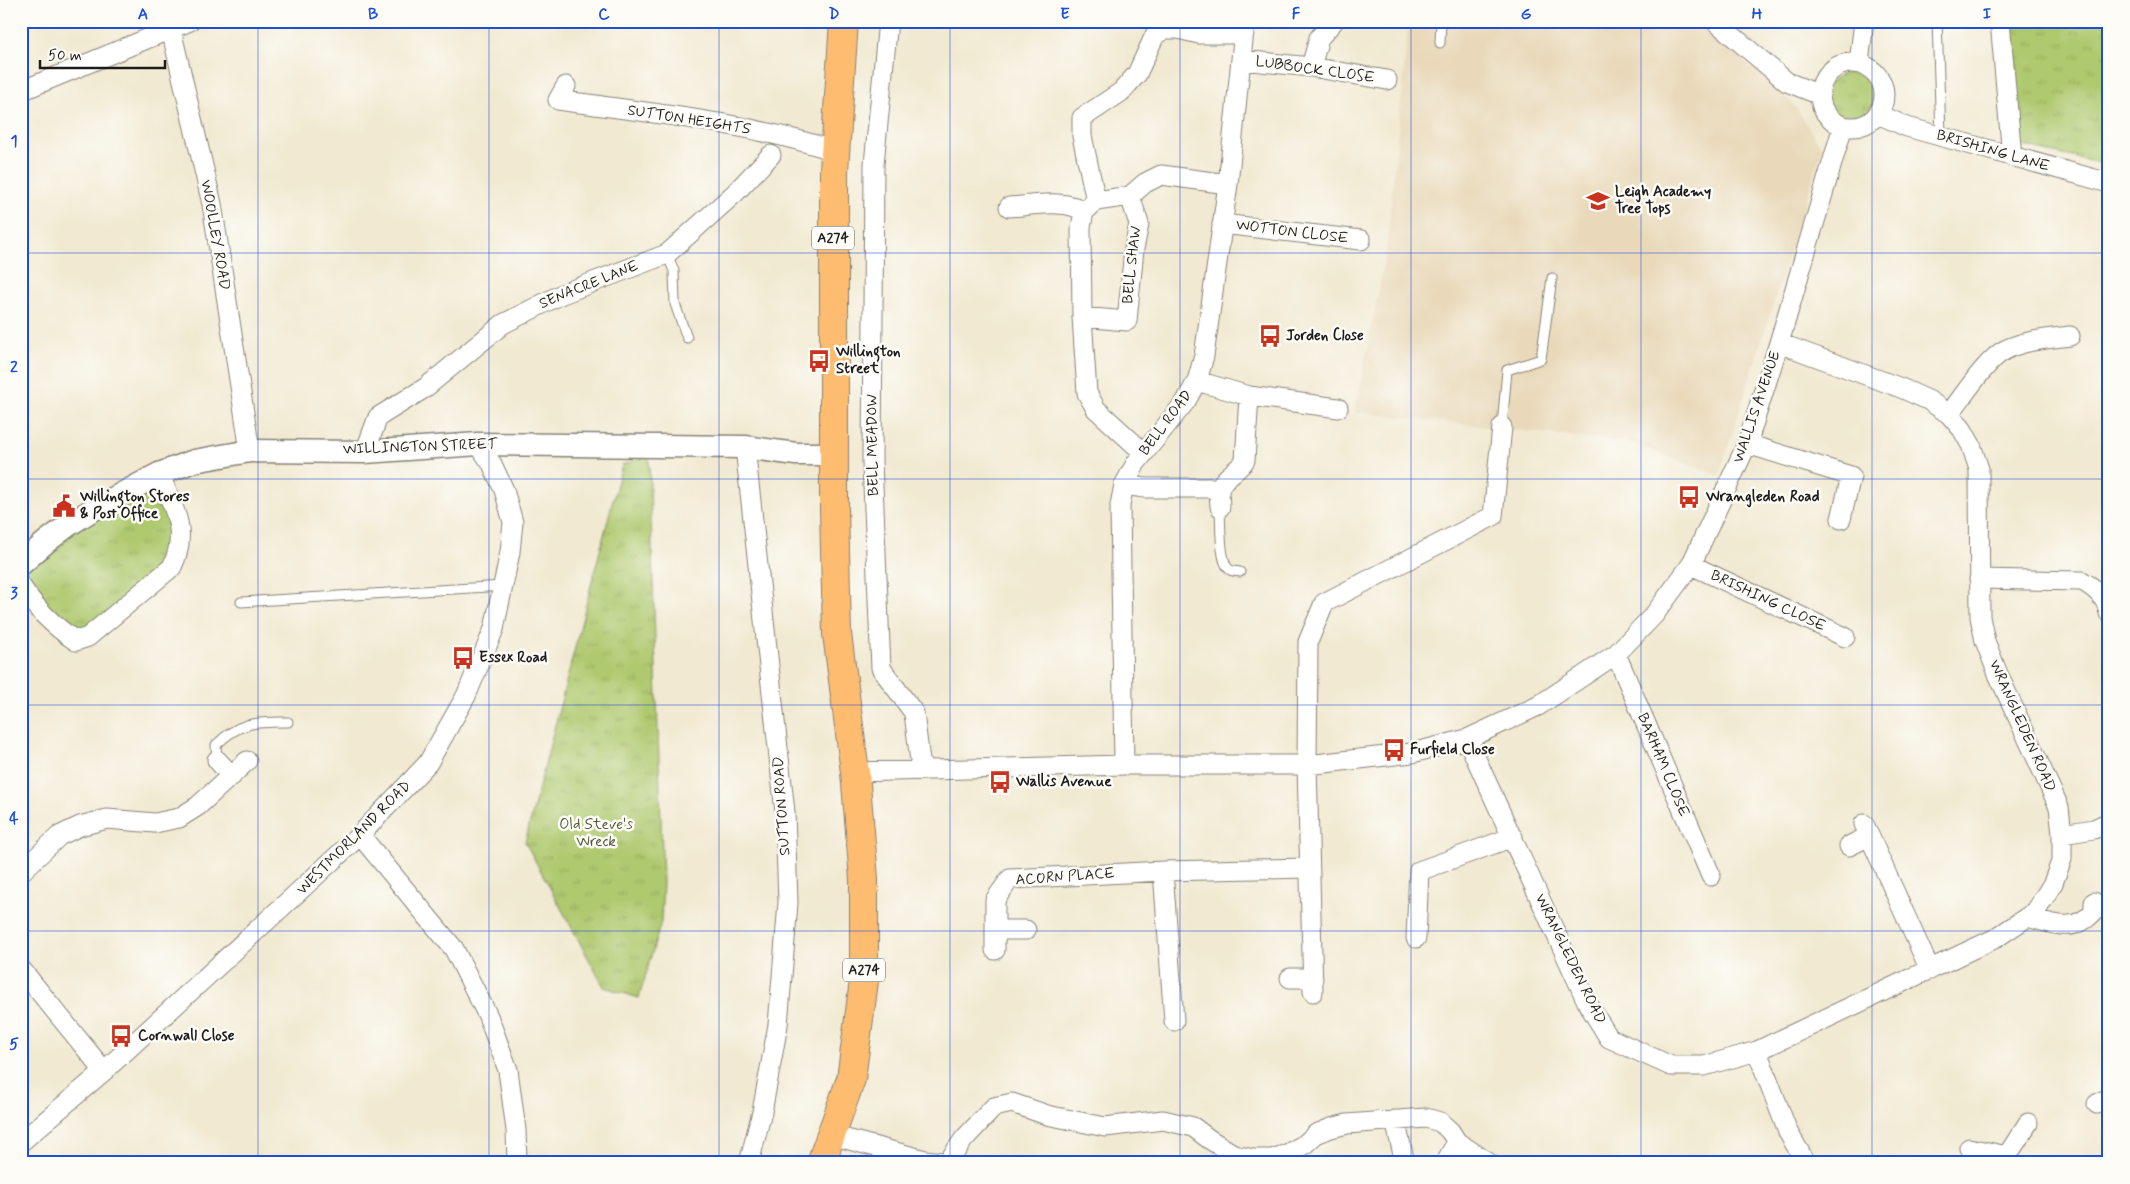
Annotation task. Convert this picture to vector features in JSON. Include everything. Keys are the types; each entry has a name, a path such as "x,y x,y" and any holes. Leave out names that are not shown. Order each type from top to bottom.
{"main road":[{"name":"A274","path":"821,1163 851,1080 864,981 864,880 855,772 837,634 833,454 835,151 844,21"}],"street":[{"path":"21,91 170,25 190,21"},
{"name":"BELL MEADOW","path":"888,21 874,164 872,462 882,668 914,713 920,769"},
{"path":"1311,67 1319,38 1334,21"},
{"path":"1716,21 1787,82 1820,95"},
{"path":"1859,63 1864,21"},
{"path":"2000,21 2012,157"},
{"name":"WOOLLEY ROAD","path":"170,25 212,204 250,450"},
{"path":"1144,453 1096,409 1087,393 1082,318 1081,227 1090,207 1082,136 1082,118 1121,92 1137,74 1155,35 1165,28 1199,34 1244,27"},
{"name":"BELL ROAD","path":"1124,766 1119,547 1120,505 1124,485 1136,463 1186,401 1197,381 1204,356 1228,184 1244,27"},
{"name":"LUBBOCK CLOSE","path":"1242,60 1311,67 1387,80"},
{"path":"1846,63 1859,63 1869,66 1879,77 1884,101 1878,114 1869,122 1855,127 1843,126 1832,120 1827,114 1820,95 1820,86 1827,74 1835,67 1846,63"},
{"name":"SUTTON HEIGHTS","path":"566,86 558,100 734,125 793,138 835,151"},
{"name":"BRISHING LANE","path":"1878,114 1907,127 2109,182"},
{"name":"WALLIS AVENUE","path":"855,772 920,769 1124,766 1307,766 1412,753 1468,739 1538,706 1616,654 1654,615 1691,565 1747,444 1843,126"},
{"name":"SENACRE LANE","path":"365,452 378,417 425,388 503,324 562,294 667,254 772,156"},
{"path":"1009,207 1066,204 1090,207 1130,196 1145,183 1162,175 1228,184"},
{"name":"BELL SHAW","path":"1082,318 1126,321 1134,249 1139,224 1130,196"},
{"name":"WOTTON CLOSE","path":"1222,224 1362,240"},
{"path":"1948,414 1994,357 2004,350 2029,341 2070,336"},
{"name":"WRANGLEDEN ROAD","path":"1468,739 1588,1004 1609,1038 1671,1066 1704,1066 1757,1051 1996,938 2036,911 2053,883 2062,859 2059,807 1998,674 1985,641 1980,617 1979,469 1971,445 1962,429 1948,414 1928,400 1902,388 1779,343"},
{"path":"1197,381 1249,396 1338,408"},
{"path":"1220,507 1220,488 1225,480 1241,468 1245,460 1249,396"},
{"path":"1290,978 1313,985 1308,868 1308,642 1324,603 1493,516 1502,427"},
{"name":"WILLINGTON STREET","path":"21,564 46,542 76,521 159,474 194,461 250,450 365,452 478,444 745,447 796,454 833,454"},
{"name":"WESTMORLAND ROAD","path":"21,1142 104,1071 360,835 428,763 466,696 494,628 504,586 513,522 504,490 492,464 478,444"},
{"path":"1747,444 1851,476 1841,519"},
{"name":"SUTTON ROAD","path":"745,447 785,812 788,904 778,1026 762,1112 749,1163"},
{"path":"21,586 30,601 65,634 76,641 88,637 172,567 180,551 179,519 159,474"},
{"path":"1124,485 1145,488 1220,488"},
{"name":"BRISHING CLOSE","path":"1691,565 1845,637"},
{"path":"1979,579 2082,582 2095,588 2108,605 2109,612"},
{"name":"BARHAM CLOSE","path":"1616,654 1710,876"},
{"path":"218,760 232,776"},
{"path":"21,872 59,836 80,826 107,819 155,824 179,818 198,806 247,762"},
{"path":"2062,834 2094,829 2109,822"},
{"path":"1849,846 1866,830 1930,970"},
{"path":"360,835 454,949 488,1016 508,1070 516,1130 517,1163"},
{"path":"1416,938 1418,871 1513,837"},
{"name":"ACORN PLACE","path":"995,950 995,900 1010,879 1164,871 1308,868"},
{"path":"1164,871 1174,1021"},
{"path":"2028,917 2062,926 2075,925 2099,909"},
{"path":"995,930 1026,930"},
{"path":"21,969 104,1071"},
{"path":"1757,1051 1788,1132 1806,1163"},
{"path":"831,1136 882,1147 925,1160 950,1162 964,1139 994,1107 1012,1103 1047,1115 1105,1127 1164,1120 1193,1127 1208,1139 1235,1155 1253,1159 1272,1158 1287,1154 1305,1144 1316,1134 1347,1124 1426,1118 1440,1122 1450,1131 1457,1142 1489,1163"},
{"path":"1395,1120 1405,1163"},
{"path":"1969,1148 2009,1159 2028,1122"},
{"path":"1445,1163 1457,1142"}],"lane":[{"path":"1440,43 1442,21"},
{"path":"1937,21 1941,135"},
{"path":"667,254 674,271 675,304 687,338"},
{"path":"1502,427 1507,370 1541,359 1552,278"},
{"path":"1220,507 1223,557 1227,568 1240,572"},
{"path":"241,602 504,586"},
{"path":"218,760 216,745 227,734 241,726 254,722 288,722"}],"shaded area":[{"name":"Leigh Academy Tree Tops","path":"1409,21 1698,21 1793,103 1822,149 1719,476 1632,443 1355,412 1386,253"}],"green space":[{"path":"2009,21 2109,21 2109,165 2018,145 2017,65"},
{"path":"1850,73 1859,75 1867,80 1872,88 1874,97 1872,106 1867,114 1859,119 1850,121 1841,119 1833,114 1828,106 1826,97 1828,88 1833,80 1841,75"},
{"name":"Old Steve's Wreck","path":"649,456 663,882 661,922 639,998 604,987 525,842 622,465"},
{"path":"159,474 180,551 76,641 21,586 21,564"}],"place":[{"name":"Leigh Academy Tree Tops","path":"1598,201"},
{"name":"Jorden Close","path":"1270,336"},
{"name":"Willington Street","path":"819,361"},
{"name":"Wrangleden Road","path":"1689,497"},
{"name":"Willington Stores & Post Office","path":"64,506"},
{"name":"Essex Road","path":"463,658"},
{"name":"Furfield Close","path":"1394,750"},
{"name":"Wallis Avenue","path":"1000,782"},
{"name":"Cornwall Close","path":"121,1036"}]}
